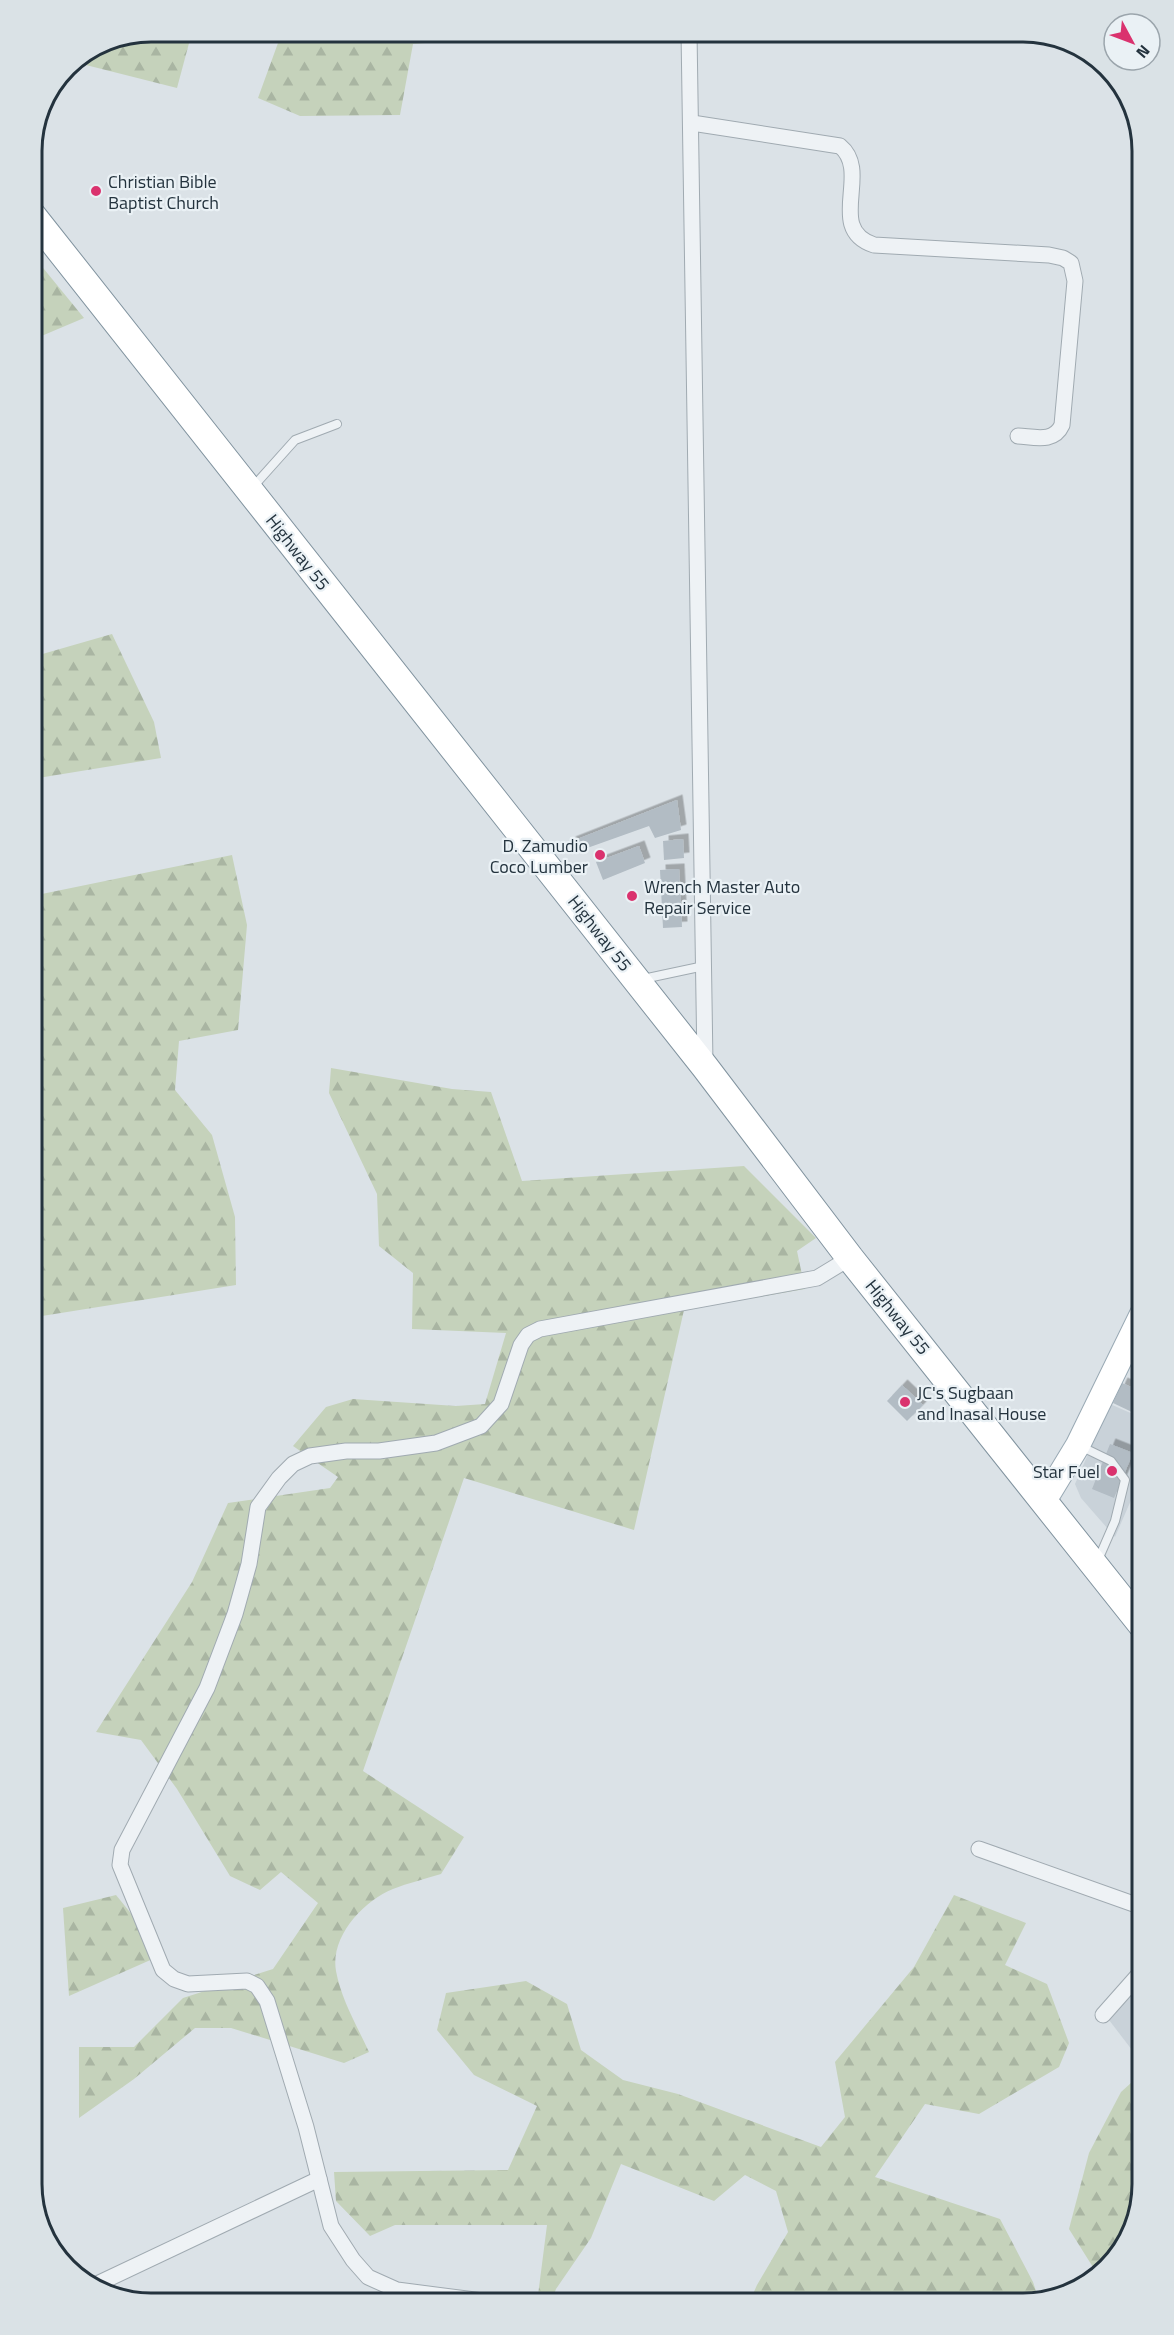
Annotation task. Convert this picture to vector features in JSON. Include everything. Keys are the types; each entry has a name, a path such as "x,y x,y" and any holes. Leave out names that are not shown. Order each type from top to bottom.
{"highway":[{"name":"Highway 55","path":"42,228 705,1067 842,1263 1044,1501 1132,1611"}],"main road":[{"path":"1044,1501 1078,1445 1132,1336"}],"street":[{"path":"689,42 705,1067"},
{"path":"692,123 840,146 848,152 851,163 852,226 863,242 874,245 1049,255 1063,258 1071,263 1075,280 1062,425 1058,433 1051,437 1018,436"},
{"path":"420,2293 397,2290 368,2277 353,2260 331,2226 306,2127 267,2001 257,1986 248,1981 188,1984 174,1979 163,1970 120,1865 122,1850 207,1688 235,1614 249,1564 258,1507 293,1464 310,1456 346,1451 379,1451 436,1443 481,1426 492,1417 501,1404 521,1345 528,1335 540,1329 817,1278 842,1263"},
{"path":"979,1849 1132,1903"},
{"path":"1103,2015 1132,1983"},
{"path":"102,2281 319,2179"}],"lane":[{"path":"249,491 296,440 337,424"},
{"path":"637,980 704,966"},
{"path":"1078,1445 1111,1461 1125,1480 1115,1521 1095,1566"}],"shaded area":[{"path":"1110,1404 1132,1414 1132,1498 1115,1537 1081,1498 1075,1484"},
{"path":"1132,1994 1132,2050 1109,2020"}],"green space":[{"path":"189,42 177,88 84,65 109,50 130,44"},
{"path":"278,42 438,42 413,44 400,115 300,116 258,98"},
{"path":"42,267 84,318 42,336"},
{"path":"112,634 154,722 161,758 42,777 42,654"},
{"path":"232,855 247,925 238,1030 179,1041 175,1090 212,1135 235,1217 236,1285 42,1316 42,894"},
{"path":"331,1068 452,1089 491,1092 522,1181 744,1166 816,1238 797,1251 805,1289 684,1310 634,1530 464,1478 363,1771 464,1837 441,1874 399,1887 382,1895 360,1911 343,1933 335,1958 338,1981 345,2002 369,2052 344,2063 231,2028 195,2028 134,2079 79,2118 79,2047 134,2047 183,1998 273,1969 318,1903 281,1872 260,1890 230,1876 177,1789 141,1740 96,1732 192,1582 228,1503 330,1488 338,1477 293,1446 326,1407 353,1399 456,1406 485,1404 506,1333 412,1329 413,1273 379,1246 377,1194 329,1093"},
{"path":"116,1895 164,1954 69,1996 63,1908"},
{"path":"954,1895 1026,1923 1005,1965 1047,1984 1069,2043 1059,2067 979,2114 925,2104 875,2177 1000,2219 1036,2292 753,2293 788,2232 776,2191 745,2175 714,2201 621,2164 591,2238 555,2293 538,2293 547,2225 395,2225 370,2236 336,2201 334,2172 508,2170 537,2106 474,2075 437,2030 446,1993 526,1981 567,2004 581,2050 623,2080 678,2094 821,2147 845,2117 835,2062 914,1967"},
{"path":"1132,2082 1131,2198 1126,2219 1114,2245 1093,2267 1069,2229 1089,2153 1121,2092"}],"building":[{"path":"677,800 681,830 655,838 649,826 576,852 570,842"},
{"path":"683,839 684,858 664,860 663,841"},
{"path":"639,846 645,863 603,880 596,862"},
{"path":"679,869 682,927 663,928 660,870"},
{"path":"1122,1383 1132,1388 1132,1412 1113,1403"},
{"path":"902,1385 923,1405 907,1421 887,1401"},
{"name":"Star Fuel","path":"1110,1444 1132,1453 1114,1498 1092,1489"}],"place":[{"name":"Christian Bible Baptist Church","path":"96,191"},
{"name":"D. Zamudio Coco Lumber","path":"600,855"},
{"name":"Wrench Master Auto Repair Service","path":"632,896"},
{"name":"JC's Sugbaan and Inasal House","path":"905,1402"},
{"name":"Star Fuel","path":"1112,1471"}]}
